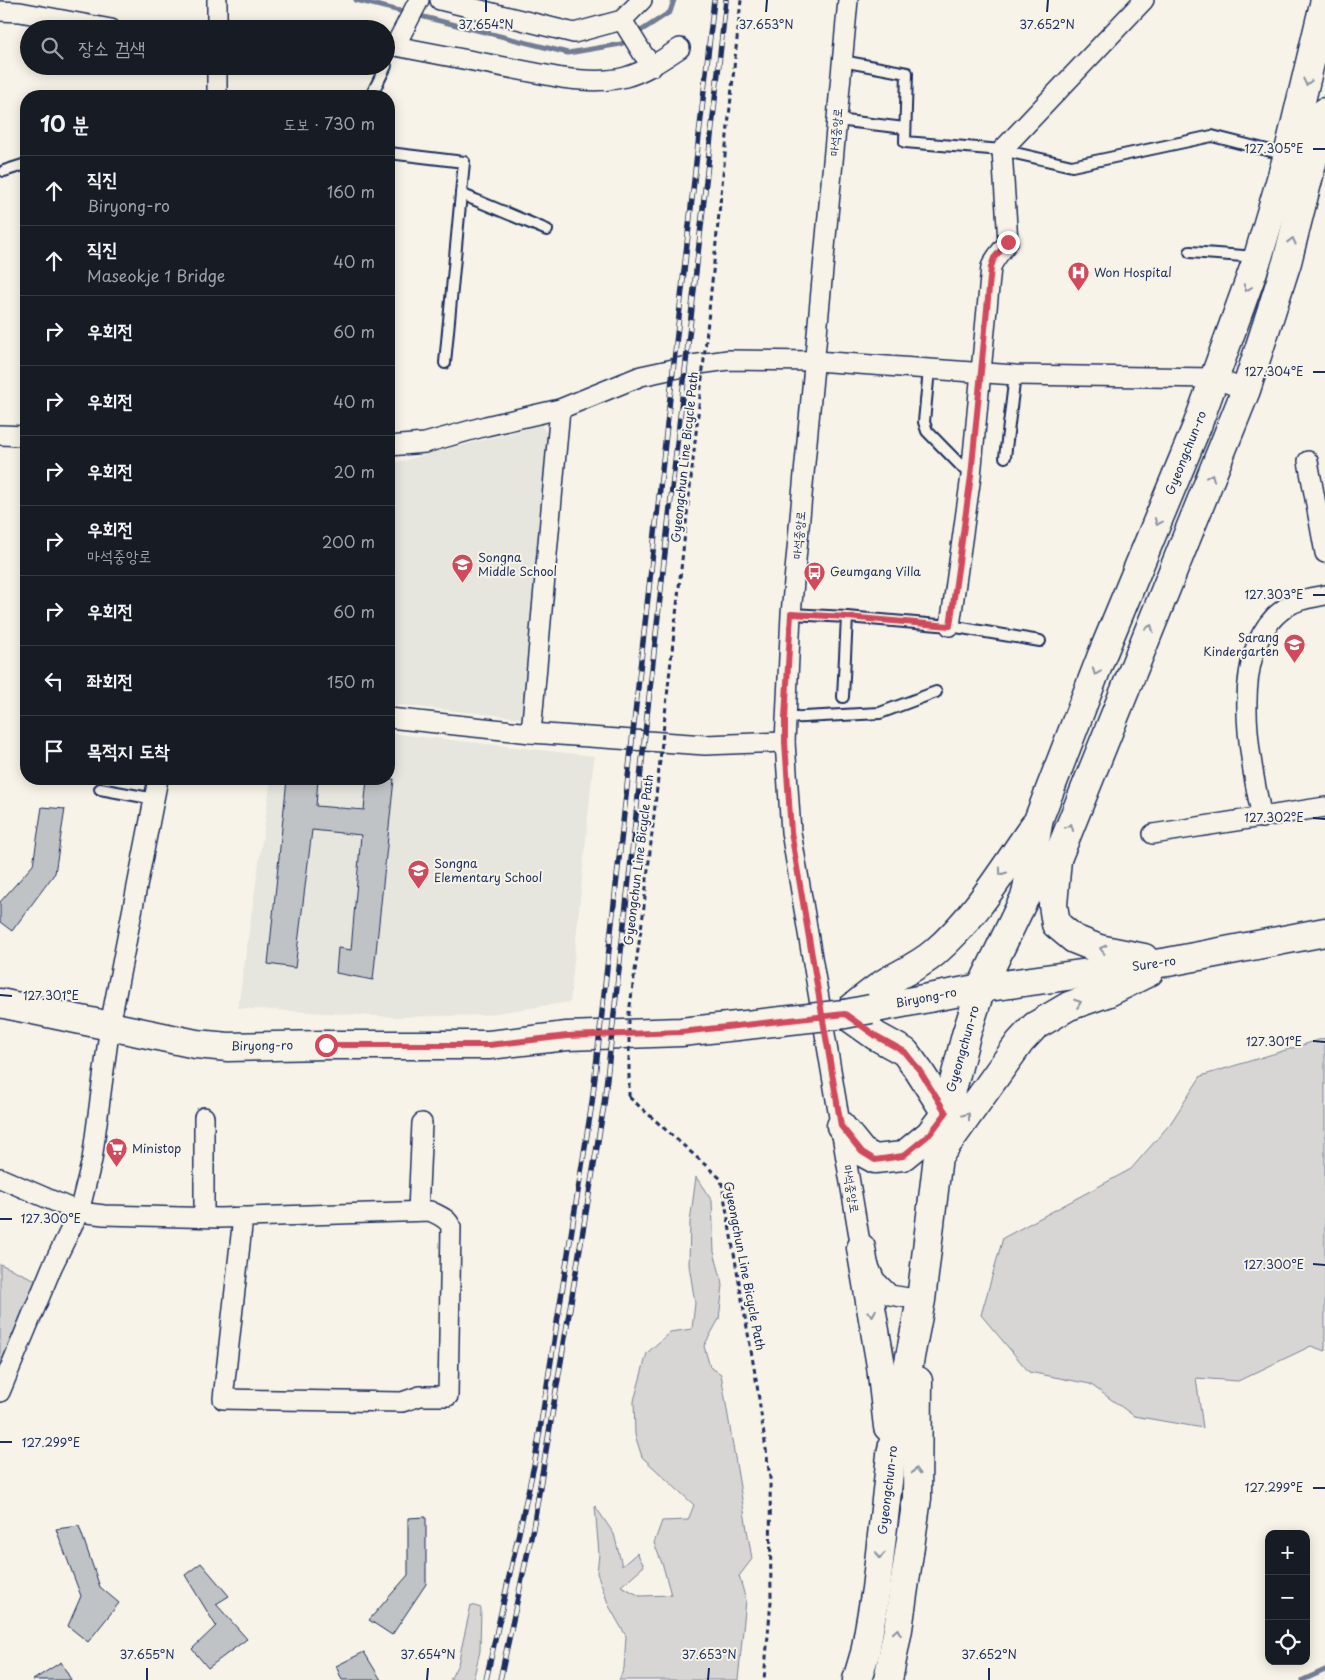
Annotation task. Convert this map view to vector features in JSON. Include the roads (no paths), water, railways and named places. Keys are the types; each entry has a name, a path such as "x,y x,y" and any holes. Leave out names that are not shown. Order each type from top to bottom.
{"street":[{"path":"217,0 217,20"},
{"path":"395,39 420,0"},
{"path":"440,0 574,32 624,23 642,0"},
{"name":"마석중앙로","path":"848,0 791,614 785,742 791,832 860,1248 875,1280 890,1295 921,1300"},
{"path":"950,626 971,476 991,267 994,258 1008,242 1002,150 1144,0"},
{"name":"Gyeongchun-ro","path":"1025,897 1039,818 1102,655 1197,426 1258,257 1288,156 1325,0"},
{"path":"0,11 20,12 63,20"},
{"path":"624,23 648,60"},
{"path":"395,41 562,78 589,81 612,80 637,74 648,60 680,48"},
{"path":"217,75 217,90"},
{"name":"Gyeongchun-ro","path":"857,1680 865,1653 876,1589 891,1455 921,1300 938,1156 946,1113 966,1035 981,988 1025,897 1057,859 1246,390 1287,262 1325,112"},
{"path":"395,446 425,443 486,426 560,410 641,376 692,365 728,360 815,362 982,374 1214,378 1246,390"},
{"path":"531,732 560,410"},
{"path":"0,434 20,436"},
{"path":"1308,461 1325,553"},
{"path":"1262,818 1251,765 1248,717 1250,666 1255,648 1267,626 1284,608 1300,600 1325,595"},
{"path":"395,719 531,732 706,745 785,742"},
{"path":"0,1392 52,1267 79,1212 92,1160 110,1025 157,785"},
{"path":"1153,834 1325,807"},
{"path":"841,1126 862,1152 875,1160 903,1156 930,1134 946,1113 920,1071 905,1052 876,1036 858,1011 887,982 915,967 935,952 958,929 984,897 1039,818"},
{"path":"1057,859 1053,905 1056,924 1074,939 1099,949 1168,962"},
{"name":"Sure-ro","path":"981,988 1168,962 1325,932"},
{"path":"938,1156 1020,1042 1035,1026 1069,1006 1109,992 1168,962"},
{"name":"Biryong-ro","path":"0,1003 196,1044 228,1047 489,1045 567,1036 681,1032 737,1026 858,1011 981,988"},
{"path":"204,1117 204,1218"},
{"path":"418,1211 422,1123"},
{"path":"0,1178 79,1212 104,1215 204,1218 418,1211 430,1211 437,1214 449,1222 451,1227 448,1396 420,1396 402,1402 222,1399 243,1217"},
{"path":"860,1248 881,1366 891,1455"},
{"name":"Gyeongchun-ro","path":"888,1680 898,1629 917,1498 916,1451 921,1300"}],"lane":[{"path":"842,61 907,73 905,142 1002,150 1072,166 1212,136 1288,156"},
{"path":"375,90 382,75"},
{"path":"837,120 905,128"},
{"path":"395,154 464,162 445,363"},
{"path":"4,171 20,166"},
{"path":"461,194 547,230"},
{"path":"1190,252 1258,257"},
{"path":"929,370 924,422 927,431 971,476"},
{"path":"1006,457 1015,375"},
{"path":"791,614 950,626 1040,641"},
{"path":"843,697 847,617"},
{"path":"785,718 880,713 936,692"},
{"path":"100,789 154,799"}],"waterway":[{"path":"356,0 568,53 621,44 629,39"},
{"path":"636,34 670,12 674,0"},
{"path":"1303,1680 1325,1670"}],"railway":[{"path":"486,1680 535,1461 592,1103 714,0"},
{"path":"500,1680 533,1528 604,1105 726,0"}],"place":[{"name":"Won Hospital","path":"1078,292"},
{"name":"Songna Middle School","path":"462,584"},
{"name":"Geumgang Villa","path":"814,591"},
{"name":"Sarang Kindergarten","path":"1295,664"},
{"name":"Songna Elementary School","path":"418,890"},
{"name":"Ministop","path":"116,1168"}]}
